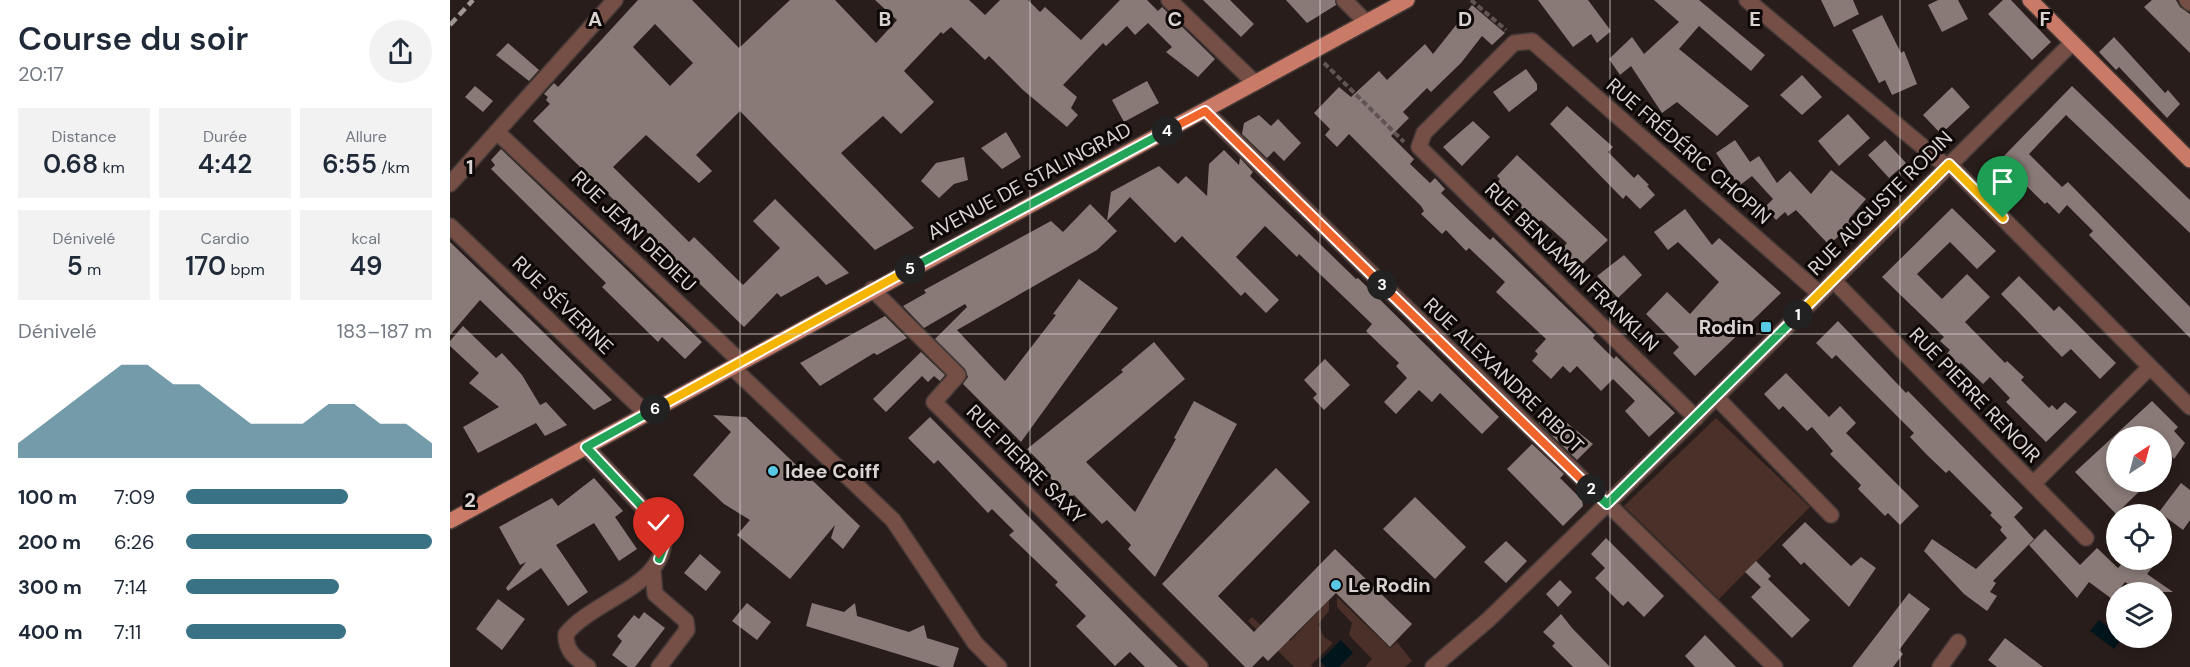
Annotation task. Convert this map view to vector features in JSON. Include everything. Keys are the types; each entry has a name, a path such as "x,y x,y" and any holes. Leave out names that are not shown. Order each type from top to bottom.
{"main road":[{"name":"AVENUE DE STALINGRAD","path":"450,520 1407,0"},
{"path":"2030,0 2071,44 2190,160"}],"street":[{"path":"450,184 615,0"},
{"path":"1169,0 1255,83"},
{"path":"1344,0 1365,22"},
{"path":"1747,0 1947,165 2190,407"},
{"path":"1419,147 1424,133 1514,44 1526,42"},
{"name":"RUE FRÉDÉRIC CHOPIN","path":"1526,42 1820,293"},
{"name":"RUE AUGUSTE RODIN","path":"1433,667 1488,620 1607,504 2071,44"},
{"name":"RUE ALEXANDRE RIBOT","path":"1205,111 1775,667"},
{"name":"RUE JEAN DEDIEU","path":"497,132 893,520 975,643 999,667"},
{"name":"RUE BENJAMIN FRANKLIN","path":"1419,147 1696,417"},
{"name":"RUE SÉVERINE","path":"450,226 646,413"},
{"name":"RUE PIERRE RENOIR","path":"1833,280 2086,538"},
{"name":"RUE PIERRE SAXY","path":"873,289 958,375 934,402 1200,667"},
{"path":"2033,484 2150,367"},
{"path":"1716,397 1831,515"},
{"path":"586,447 663,529 665,543 653,571 655,594 686,621 687,630 659,667"},
{"path":"588,667 577,660 566,645 566,634 585,614 653,571"},
{"path":"1940,667 1958,642"}],"path":[{"path":"1471,0 1526,42"},
{"path":"1316,49 1326,66 1408,146 1419,147"}],"shaded area":[{"path":"1716,418 1810,507 1719,599 1624,506"},
{"path":"1337,597 1390,648 1397,642 1412,661 1405,667 1365,667 1372,659 1349,635 1352,623 1337,607"},
{"path":"1329,600 1329,611 1318,624 1324,637 1333,643 1311,665 1313,667 1294,667 1248,621 1252,617 1271,635 1277,629 1290,641"}],"water":[{"path":"2099,620 2106,625 2106,643 2090,631"},
{"path":"1341,640 1353,653 1339,667 1326,667 1320,661"}],"building":[{"path":"638,0 692,0 739,48 790,0 835,0 876,43 897,20 875,0 969,0 985,15 1000,0 1028,0 1040,12 1045,7 1081,40 1120,0 1147,0 1158,11 1162,7 1215,59 1198,77 1166,52 1172,47 1148,23 1135,35 1127,26 1106,46 1103,43 1063,85 1077,97 1071,108 1078,115 1067,127 1023,90 989,56 985,60 951,27 943,34 941,32 904,71 934,102 901,134 883,116 841,153 914,228 875,250 740,111 696,155 712,171 699,183 646,135 613,167 689,242 694,237 743,285 780,248 753,221 775,199 849,273 826,285 818,276 781,297 777,293 744,327 533,121 550,104 546,100 548,97 544,94 554,83 558,87","holes":["655,24 693,63 670,86 633,47"]},
{"path":"1203,0 1230,0 1254,24 1241,37"},
{"path":"1286,0 1335,0 1336,5 1307,23"},
{"path":"1538,0 1588,0 1611,31 1597,43 1591,34 1573,47"},
{"path":"1654,0 1699,0 1765,55 1751,71 1699,26 1679,49 1749,106 1717,136 1677,102 1662,113 1631,66 1620,75 1609,59 1632,37 1644,54 1679,22"},
{"path":"1821,0 1853,0 1859,14 1834,27"},
{"path":"1938,0 1958,0 1968,19 1942,32 1928,5"},
{"path":"2003,0 2011,0 2051,42 2032,60 1988,14"},
{"path":"2152,0 2176,0 2180,7 2190,14 2190,53 2144,7"},
{"path":"1472,5 1505,33 1492,45 1482,36 1461,63 1431,92 1427,88 1403,112 1409,118 1391,136 1414,159 1410,164 1430,183 1435,178 1445,189 1441,193 1490,240 1493,237 1595,335 1593,338 1614,359 1616,356 1675,413 1649,437 1625,411 1635,401 1613,379 1601,391 1577,366 1570,373 1563,366 1551,379 1532,361 1538,354 1535,351 1546,339 1496,292 1505,282 1469,248 1466,251 1446,230 1442,234 1421,214 1424,211 1421,206 1349,134 1337,147 1325,135 1330,129 1314,113 1339,87 1351,97 1379,71 1387,80 1425,44 1433,54"},
{"path":"1882,15 1901,53 1904,51 1917,84 1892,95 1885,80 1879,83 1852,30"},
{"path":"2114,37 2165,93 2168,90 2180,104 2167,118 2119,67 2116,70 2099,52"},
{"path":"508,43 539,70 529,81 496,55"},
{"path":"1526,69 1537,84 1537,90 1509,112 1493,92"},
{"path":"1802,75 1822,97 1802,115 1780,95"},
{"path":"1147,81 1159,103 1124,122 1112,100"},
{"path":"475,86 493,101 483,112 465,97"},
{"path":"2072,86 2190,200 2190,233 2066,115 2029,154 2062,187 2068,182 2190,307 2190,338 2089,235 2093,231 2067,205 2059,214 2047,202 2045,204 2011,171 2014,168 2003,157"},
{"path":"1952,87 1970,107 1941,134 1923,115"},
{"path":"1567,106 1613,147 1608,152 1634,178 1638,174 1649,185 1647,186 1655,195 1640,209 1626,195 1623,199 1550,124"},
{"path":"1848,114 1870,138 1839,166 1818,141"},
{"path":"1259,115 1271,126 1278,119 1301,143 1284,161 1274,151 1267,158 1242,134 1244,123"},
{"path":"1473,121 1490,137 1462,166 1443,147"},
{"path":"1006,132 1021,157 1002,169 981,148"},
{"path":"1735,140 1750,162 1759,156 1777,183 1790,171 1811,194 1831,170 1866,199 1849,219 1853,223 1829,245 1796,210 1788,216 1785,212 1776,220 1765,207 1773,199 1752,176 1739,186 1716,153"},
{"path":"1885,140 1906,163 1889,178 1868,155"},
{"path":"501,149 702,342 685,359 662,337 658,342 602,287 606,283 491,169 495,165 491,160"},
{"path":"1224,150 1239,165 1240,158 1253,172 1250,176 1356,279 1358,278 1499,417 1482,434 1440,393 1432,402 1419,390 1396,414 1384,402 1407,378 1396,366 1399,363 1366,331 1372,324 1299,254 1297,257 1265,226 1236,257 1279,300 1266,313 1245,292 1241,296 1182,236 1175,243 1130,197 1107,221 1111,192 1159,166 1178,184 1186,176 1207,196 1209,164"},
{"path":"1517,155 1608,240 1579,267 1561,250 1567,243 1541,220 1537,224 1497,183 1500,179 1497,176"},
{"path":"964,157 968,180 954,184 939,198 921,181 936,163"},
{"path":"1090,204 1117,231 1097,250 957,330 1005,381 1056,315 1053,314 1079,279 1118,308 1021,442 963,384 968,377 965,369 935,339 967,307 965,304 924,328 903,306 926,293 924,290 1051,221 1063,232"},
{"path":"1952,208 1996,251 1977,269 1950,242 1917,274 1942,299 1967,274 1990,297 1965,322 2005,363 2007,361 2024,377 2021,380 2049,408 2052,405 2057,410 2065,402 2077,412 2046,442 2006,402 2010,398 1990,377 1983,384 1961,363 1957,366 1946,355 1950,350 1940,341 1944,337 1882,277"},
{"path":"1685,209 1712,245 1719,238 1781,293 1695,376 1673,353 1679,347 1646,314 1667,292 1690,314 1719,282 1678,242 1668,250 1654,232"},
{"path":"450,242 612,400 594,410 480,300 450,335"},
{"path":"1624,255 1642,275 1618,298 1597,276"},
{"path":"2019,276 2054,311 2059,306 2116,363 2100,379 2071,349 2062,357 2001,294"},
{"path":"885,316 907,338 877,355 874,353 820,386 800,363"},
{"path":"1838,321 1906,393 1908,391 2023,508 2014,517 2034,539 1993,581 1996,583 1990,592 1997,596 1987,611 1964,594 1924,551 1932,539 1976,569 2007,538 2000,530 2002,527 1990,515 1992,513 1949,470 1946,473 1927,455 1910,437 1914,433 1836,355 1832,359 1816,343"},
{"path":"463,326 496,358 502,353 522,375 540,405 546,402 567,425 545,436 536,423 478,453 463,427 499,407 469,383 479,373 450,346 450,341"},
{"path":"1154,342 1185,379 1086,462 1135,512 1176,439 1174,438 1194,401 1237,424 1155,577 1128,549 1131,545 1107,520 1102,524 1074,495 1069,498 1043,470 1046,468 1027,449 1123,372 1121,370"},
{"path":"921,352 945,375 940,381 934,376 928,382 922,376 886,412 873,399"},
{"path":"1325,359 1350,385 1324,410 1313,398 1317,394 1304,380"},
{"path":"1786,373 1829,417 1840,406 1856,423 1846,433 1919,506 1900,525 1888,513 1885,516 1858,489 1861,485 1830,454 1833,451 1812,427 1807,431 1783,406 1779,410 1764,394"},
{"path":"2152,401 2178,427 2174,431 2185,443 2174,459 2172,457 2172,426 2125,426"},
{"path":"1551,410 1593,444 1577,460 1539,423"},
{"path":"713,415 746,417 860,526 843,549 831,538 835,525 790,579 737,535 750,520 724,504 693,475 731,432"},
{"path":"930,417 1178,667 1145,667 1130,652 1115,666 1076,626 1086,616 1055,585 1058,582 1009,535 1014,531 992,509 988,513 938,460 934,464 908,438"},
{"path":"2106,443 2106,492 2139,492 2126,504 2106,504 2075,472"},
{"path":"1532,444 1564,474 1560,478 1582,500 1583,506 1563,526 1507,469"},
{"path":"1276,468 1310,502 1218,596 1254,632 1335,549 1412,624 1390,647 1336,593 1268,661 1263,656 1252,667 1245,667 1162,584"},
{"path":"594,478 623,511 615,517 637,549 619,561 594,523 556,545 588,592 568,606 541,568 508,591 506,588 526,562 520,565 499,527 552,498 558,506"},
{"path":"2181,483 2190,490 2190,520 2183,530 2172,522 2172,504 2165,504"},
{"path":"1415,497 1466,547 1435,579 1383,529"},
{"path":"1805,522 1851,566 1861,557 1876,568 1849,607 1804,562 1801,565 1782,545"},
{"path":"2045,529 2080,565 2097,548 2106,557 2106,570 2150,570 2147,574 2159,582 2106,582 2106,595 2089,582 2077,598 2029,545"},
{"path":"1606,538 1664,596 1644,617 1628,601 1623,606 1595,578 1605,568 1591,554"},
{"path":"1506,541 1527,561 1506,583 1484,562"},
{"path":"700,554 721,572 706,591 684,573"},
{"path":"1756,561 1771,576 1768,579 1810,620 1792,638 1751,597 1761,587 1745,572"},
{"path":"1560,580 1572,592 1558,607 1546,594"},
{"path":"1909,593 1930,609 1899,650 1903,654 1893,667 1852,667"},
{"path":"498,599 525,619 502,650 476,629"},
{"path":"747,603 771,622 757,640 732,621"},
{"path":"812,603 844,612 855,603 857,616 909,632 924,625 927,638 959,648 953,667 940,667 806,626"},
{"path":"644,612 665,628 635,667 628,667 612,655 622,641 617,636 634,615 639,619"},
{"path":"1561,614 1610,667 1573,667 1552,646 1555,643 1543,632"},
{"path":"1705,635 1736,667 1695,667 1685,656"},
{"path":"2005,638 2043,667 1997,667 1988,660"}],"railway":[{"path":"450,25 473,0"}],"place":[{"name":"Rodin","path":"1766,327"},
{"name":"Idee Coiff","path":"773,471"},
{"name":"Le Rodin","path":"1336,585"}],"route":[{"path":"659,559 665,543 663,529 605,470 586,447 976,233 1205,111 1607,504 1949,164 2003,218"}]}
